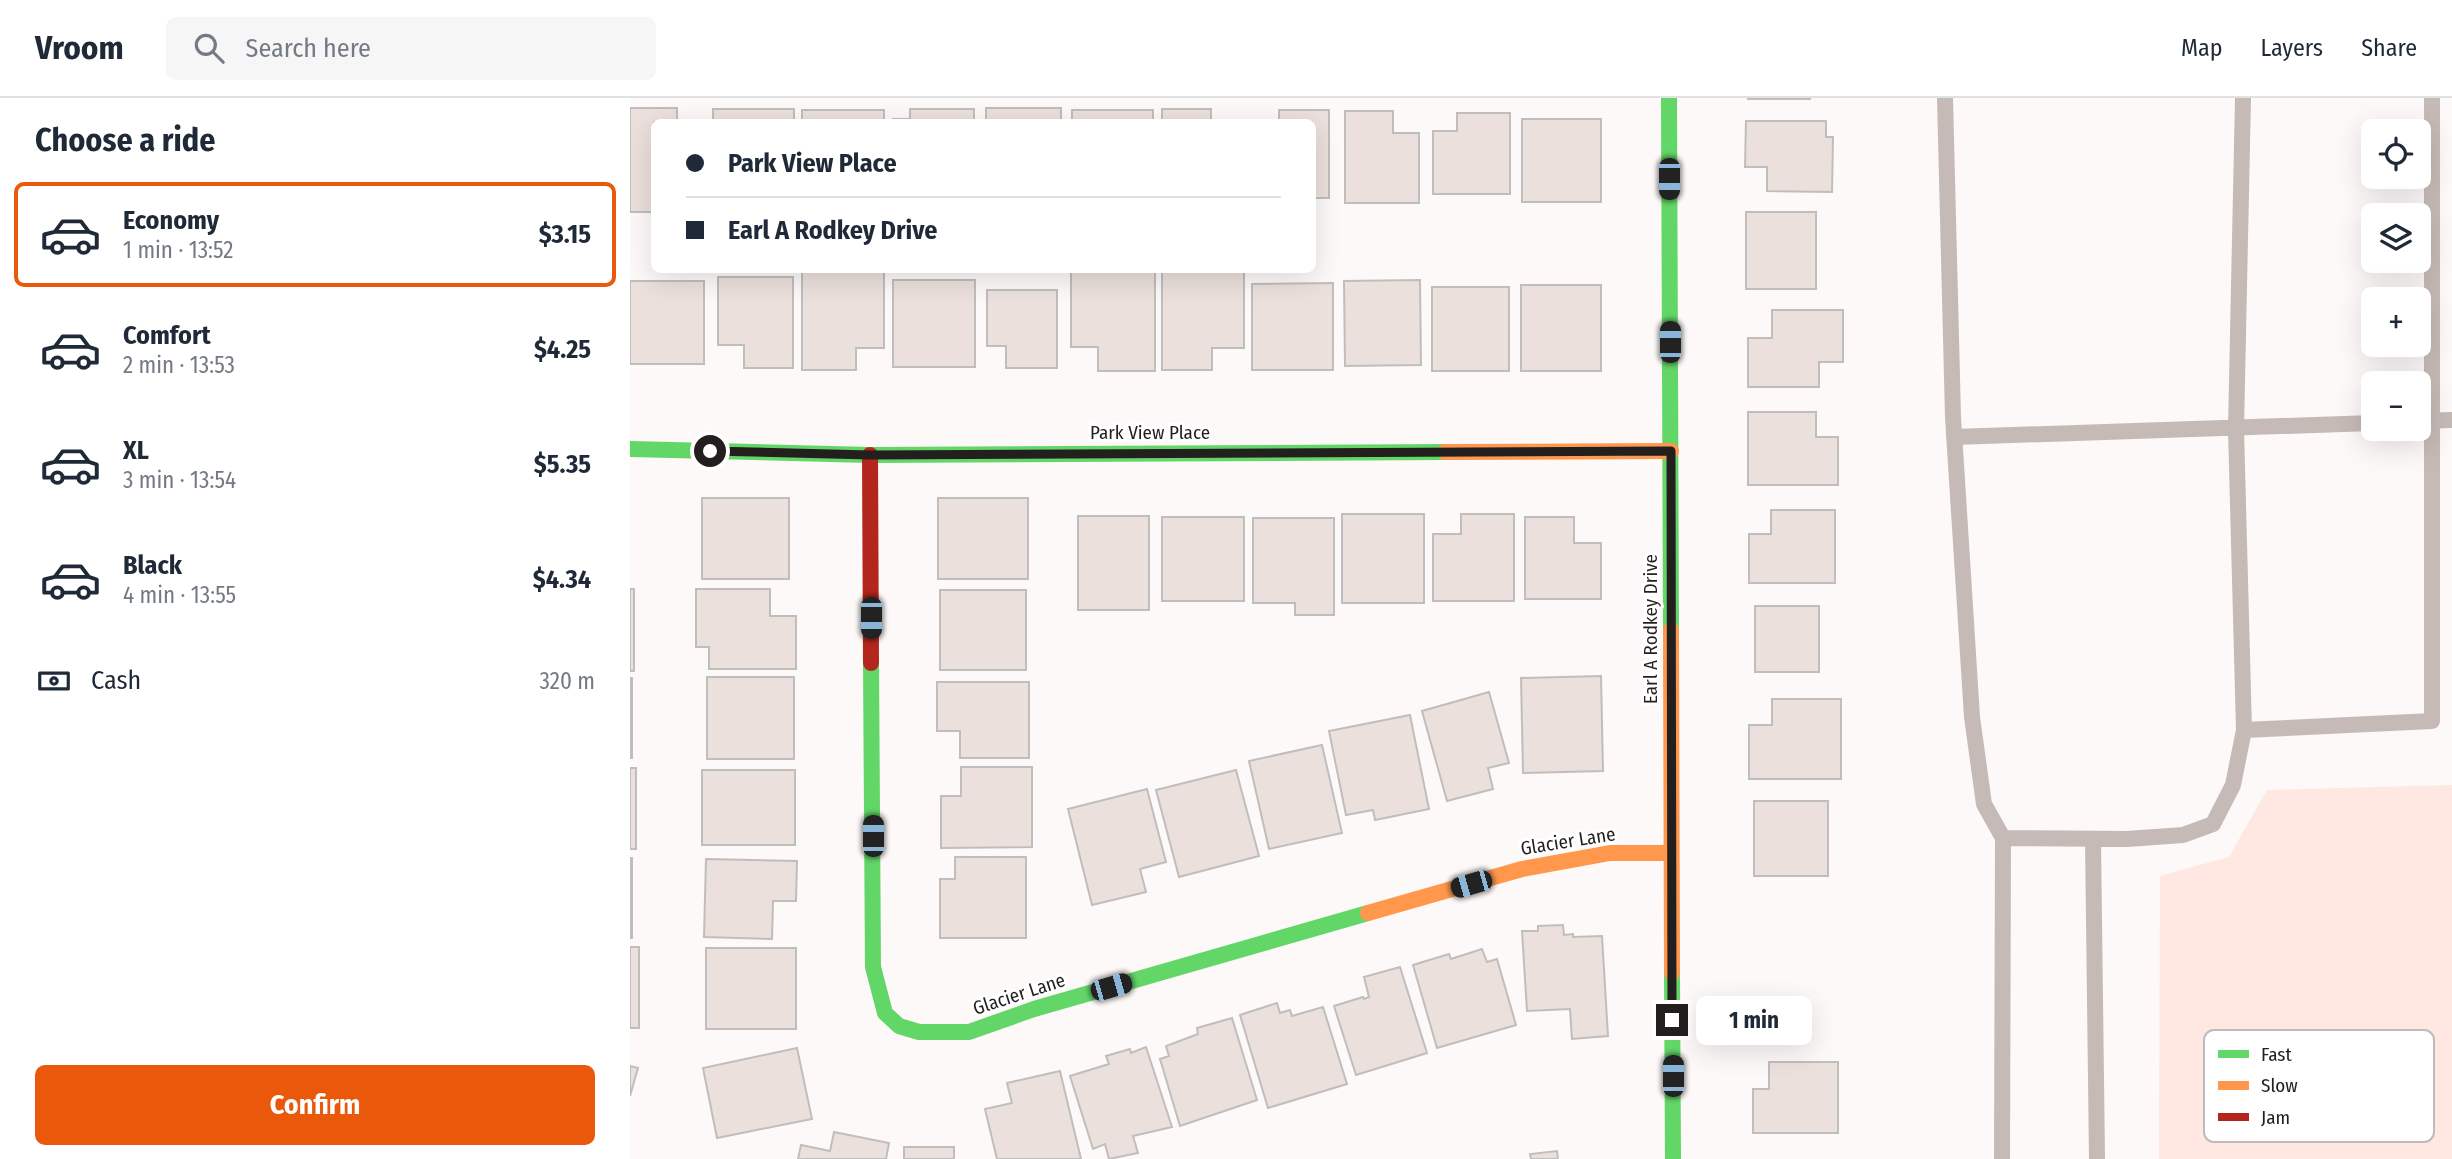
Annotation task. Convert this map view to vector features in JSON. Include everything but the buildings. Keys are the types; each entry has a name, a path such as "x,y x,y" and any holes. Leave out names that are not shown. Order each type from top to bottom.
{"street":[{"name":"Earl A Rodkey Drive","path":"1668,98 1673,1159"},
{"name":"Park View Place","path":"630,449 870,455 1671,451"},
{"name":"Glacier Lane","path":"870,455 873,967 885,1013 899,1026 919,1032 969,1032 1034,1009 1522,869 1610,853 1671,853"}],"lane":[{"path":"1945,98 1954,437 1972,717 1984,804 2003,838 2002,1159"},
{"path":"2003,838 2093,839 2183,835 2213,824 2233,785 2244,730 2236,429 2243,98"},
{"path":"2426,371 2432,98"},
{"path":"2431,421 2452,420"},
{"path":"1954,437 2361,424"},
{"path":"2244,730 2432,720 2425,441"},
{"path":"2093,839 2097,1159"}],"shaded area":[{"path":"2452,785 2452,1159 2159,1159 2160,876 2229,857 2267,790"}],"traffic: fast":[{"path":"1669,98 1671,630"},
{"path":"630,449 870,455 1445,452"},
{"path":"871,663 873,967 885,1013 899,1026 919,1032 969,1032 1034,1009 1368,913"},
{"path":"1672,973 1673,1159"}],"traffic: slow":[{"path":"1445,452 1671,451"},
{"path":"1671,630 1672,973"},
{"path":"1368,913 1522,869 1610,853 1671,853"}],"traffic: jam":[{"path":"870,455 871,663"}],"route":[{"path":"710,451 870,455 1671,451 1672,1020"}]}
